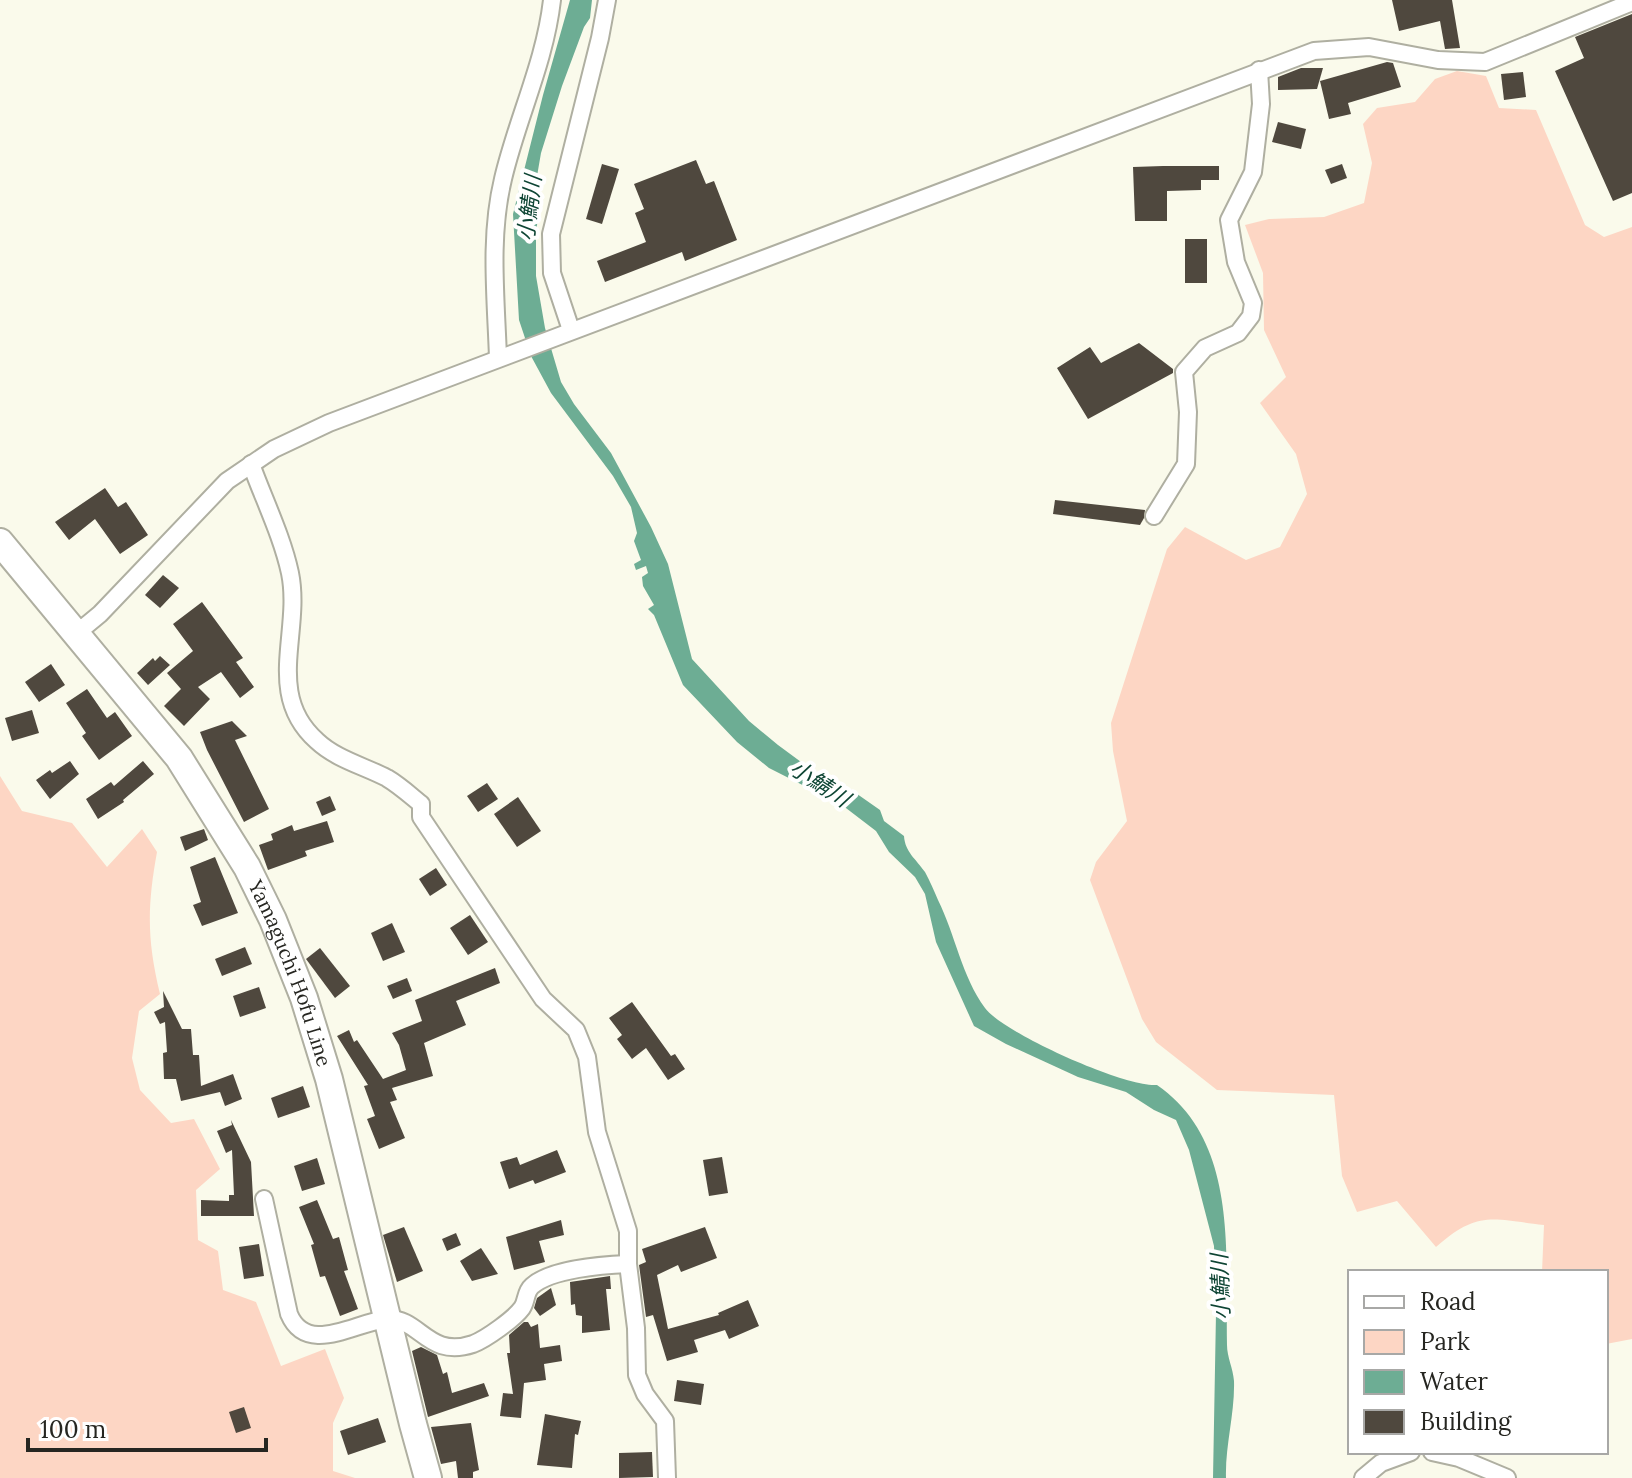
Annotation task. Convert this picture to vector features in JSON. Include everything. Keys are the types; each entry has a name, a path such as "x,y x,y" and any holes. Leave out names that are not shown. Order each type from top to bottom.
{"main road":[{"name":"Yamaguchi Hofu Line","path":"0,542 179,758 228,833 273,920 304,998 329,1079 428,1478"}],"street":[{"path":"504,355 494,228 503,179 545,42 552,0"},
{"path":"566,332 552,273 551,234 607,0"},
{"path":"77,633 100,614 227,481 274,449 329,423 1314,51 1369,47 1438,60 1485,62 1632,2"},
{"path":"1154,516 1186,464 1188,412 1184,372 1205,348 1238,333 1251,316 1253,303 1236,262 1229,220 1253,172 1261,104 1259,70"},
{"path":"251,464 280,542 293,594 287,690 294,711 318,743 389,779 421,804 421,817 543,999 576,1030 587,1057 597,1132 628,1231 637,1375 645,1394 665,1421 667,1478"},
{"path":"264,1199 293,1323 301,1331 317,1335 339,1333 387,1319 400,1321 422,1336 455,1349 476,1343 495,1332 522,1308 529,1289 536,1283 581,1268 628,1264"},
{"path":"1363,1478 1381,1463 1406,1454"},
{"path":"1441,1454 1507,1478"}],"green space":[{"path":"1457,71 1486,76 1499,108 1536,110 1585,225 1604,237 1632,227 1632,1339 1608,1344 1608,1270 1542,1270 1544,1225 1498,1220 1475,1222 1436,1247 1397,1201 1357,1212 1342,1176 1334,1095 1217,1090 1156,1042 1142,1019 1090,880 1096,862 1127,821 1113,751 1111,723 1167,549 1185,527 1246,560 1280,547 1307,494 1296,454 1260,403 1286,377 1264,330 1263,273 1245,225 1269,219 1324,217 1364,203 1372,163 1363,124 1377,108 1415,102 1435,79"},
{"path":"0,776 22,811 72,823 107,867 142,829 157,852 150,923 160,994 139,1011 132,1058 140,1090 171,1123 194,1119 220,1169 196,1190 198,1240 218,1251 223,1290 256,1302 281,1366 325,1349 344,1398 333,1423 333,1471 355,1478 0,1478"}],"water":[{"name":"小鯖川","path":"570,0 592,0 590,18 562,86 541,153 536,182 540,201 536,276 545,328 561,382 611,453 651,527 668,564 692,659 749,721 816,773 850,789 880,810 884,821 904,836 909,851 930,882 970,983 985,1008 1015,1031 1066,1057 1120,1078 1157,1085 1184,1109 1203,1137 1215,1169 1226,1239 1227,1345 1234,1381 1226,1478 1213,1478 1214,1246 1189,1150 1176,1120 1126,1092 1078,1077 974,1026 936,942 925,894 915,877 889,852 876,831 842,805 769,768 737,742 683,685 654,615 648,609 654,605 643,586 642,577 648,573 646,566 636,570 634,564 641,560 634,541 637,533 631,507 613,476 551,393 531,356 519,320 513,214"}],"building":[{"path":"1392,0 1452,0 1460,48 1445,49 1440,21 1399,31"},
{"path":"1632,14 1632,193 1613,201 1555,71 1584,58 1575,37"},
{"path":"1387,62 1393,63 1401,87 1348,103 1351,114 1329,119 1320,81"},
{"path":"1301,68 1323,68 1317,89 1278,90 1278,77"},
{"path":"1523,72 1526,97 1504,100 1501,74"},
{"path":"1278,122 1306,129 1301,149 1272,142"},
{"path":"696,160 706,184 714,181 737,240 685,261 682,252 605,282 597,261 646,242 635,213 644,209 634,184"},
{"path":"602,164 619,169 602,224 586,219"},
{"path":"1342,164 1347,178 1331,184 1325,170"},
{"path":"1219,166 1219,180 1201,180 1201,190 1167,191 1167,221 1135,221 1133,167"},
{"path":"1185,239 1207,239 1207,283 1185,283"},
{"path":"1139,343 1173,369 1173,373 1088,419 1057,368 1090,347 1101,363"},
{"path":"105,488 118,507 126,502 148,535 120,554 95,519 69,540 55,522"},
{"path":"1055,500 1145,510 1144,518 1140,525 1053,514"},
{"path":"163,575 179,588 160,608 145,595"},
{"path":"202,602 243,658 236,662 254,687 240,698 221,672 198,687 210,699 184,726 164,706 181,689 167,673 193,651 173,624"},
{"path":"160,656 170,665 148,685 137,673 153,658 155,661"},
{"path":"51,664 65,685 39,702 25,682"},
{"path":"87,689 107,718 115,712 132,736 99,760 82,736 86,733 66,703"},
{"path":"32,710 39,733 12,741 5,718"},
{"path":"232,721 247,736 235,740 269,809 244,822 200,732"},
{"path":"70,761 79,774 50,799 36,780"},
{"path":"143,761 154,774 124,802 98,819 86,799 111,782 114,786"},
{"path":"487,783 498,799 478,812 467,796"},
{"path":"330,796 336,810 322,816 316,802"},
{"path":"518,797 541,831 517,847 494,814"},
{"path":"327,821 334,842 305,851 307,856 268,870 259,845 273,840 271,834 292,825 294,831"},
{"path":"204,829 208,840 185,851 180,837"},
{"path":"215,857 238,913 202,926 193,905 201,902 190,867"},
{"path":"436,868 447,885 430,896 419,879"},
{"path":"470,915 488,942 468,955 450,928"},
{"path":"392,923 405,952 383,961 371,933"},
{"path":"245,947 252,964 222,976 215,959"},
{"path":"320,948 350,986 335,998 306,959"},
{"path":"495,968 500,983 456,1001 466,1025 424,1043 433,1076 392,1088 397,1100 390,1102 405,1138 379,1149 367,1119 375,1116 364,1086 368,1085 337,1036 349,1030 354,1042 357,1040 383,1079 406,1070 392,1033 422,1021 415,1000"},
{"path":"407,978 412,991 393,999 387,986"},
{"path":"259,987 266,1008 240,1017 233,996"},
{"path":"163,991 182,1029 191,1029 193,1055 199,1055 201,1086 233,1074 242,1099 225,1106 220,1092 181,1101 176,1079 164,1079 163,1053 167,1052 165,1022 160,1024 154,1012 164,1007"},
{"path":"632,1002 671,1056 675,1054 685,1069 668,1080 646,1048 632,1059 617,1039 622,1035 609,1018"},
{"path":"303,1086 310,1107 278,1118 271,1098"},
{"path":"231,1120 251,1162 254,1216 201,1216 201,1200 229,1201 229,1195 234,1195 232,1150 226,1153 217,1131 232,1125"},
{"path":"557,1150 566,1172 535,1184 533,1180 509,1189 500,1162 517,1157 520,1165"},
{"path":"722,1157 728,1193 709,1196 703,1160"},
{"path":"317,1158 325,1184 302,1191 294,1166"},
{"path":"317,1200 333,1239 339,1237 348,1270 344,1271 358,1309 340,1316 325,1276 320,1277 311,1245 314,1244 299,1207"},
{"path":"561,1220 564,1235 539,1241 545,1262 514,1270 506,1237"},
{"path":"404,1227 423,1271 397,1282 383,1235"},
{"path":"705,1227 717,1258 681,1272 678,1265 657,1275 668,1329 719,1315 748,1300 759,1326 729,1339 725,1330 694,1340 698,1352 667,1361 653,1315 646,1317 639,1265 646,1262 642,1249"},
{"path":"456,1233 461,1245 447,1251 442,1239"},
{"path":"259,1244 264,1276 244,1279 239,1247"},
{"path":"481,1248 498,1274 472,1281 460,1261"},
{"path":"610,1276 611,1289 606,1289 610,1330 582,1333 582,1316 576,1315 575,1304 571,1305 570,1282"},
{"path":"551,1288 556,1305 540,1316 534,1308 537,1298"},
{"path":"524,1322 531,1327 538,1324 540,1348 560,1345 562,1361 544,1364 546,1380 524,1383 521,1418 500,1416 503,1393 513,1394 507,1353 510,1353 509,1335"},
{"path":"421,1347 437,1355 443,1374 447,1372 452,1393 484,1383 489,1396 428,1417 412,1351"},
{"path":"677,1380 704,1384 701,1405 674,1401"},
{"path":"244,1407 251,1428 236,1433 229,1412"},
{"path":"545,1414 581,1421 578,1435 575,1434 572,1468 537,1465"},
{"path":"378,1418 386,1442 348,1455 340,1431"},
{"path":"471,1423 479,1470 473,1472 473,1478 458,1478 456,1461 441,1464 431,1427"},
{"path":"652,1452 653,1477 619,1478 619,1453"}]}
